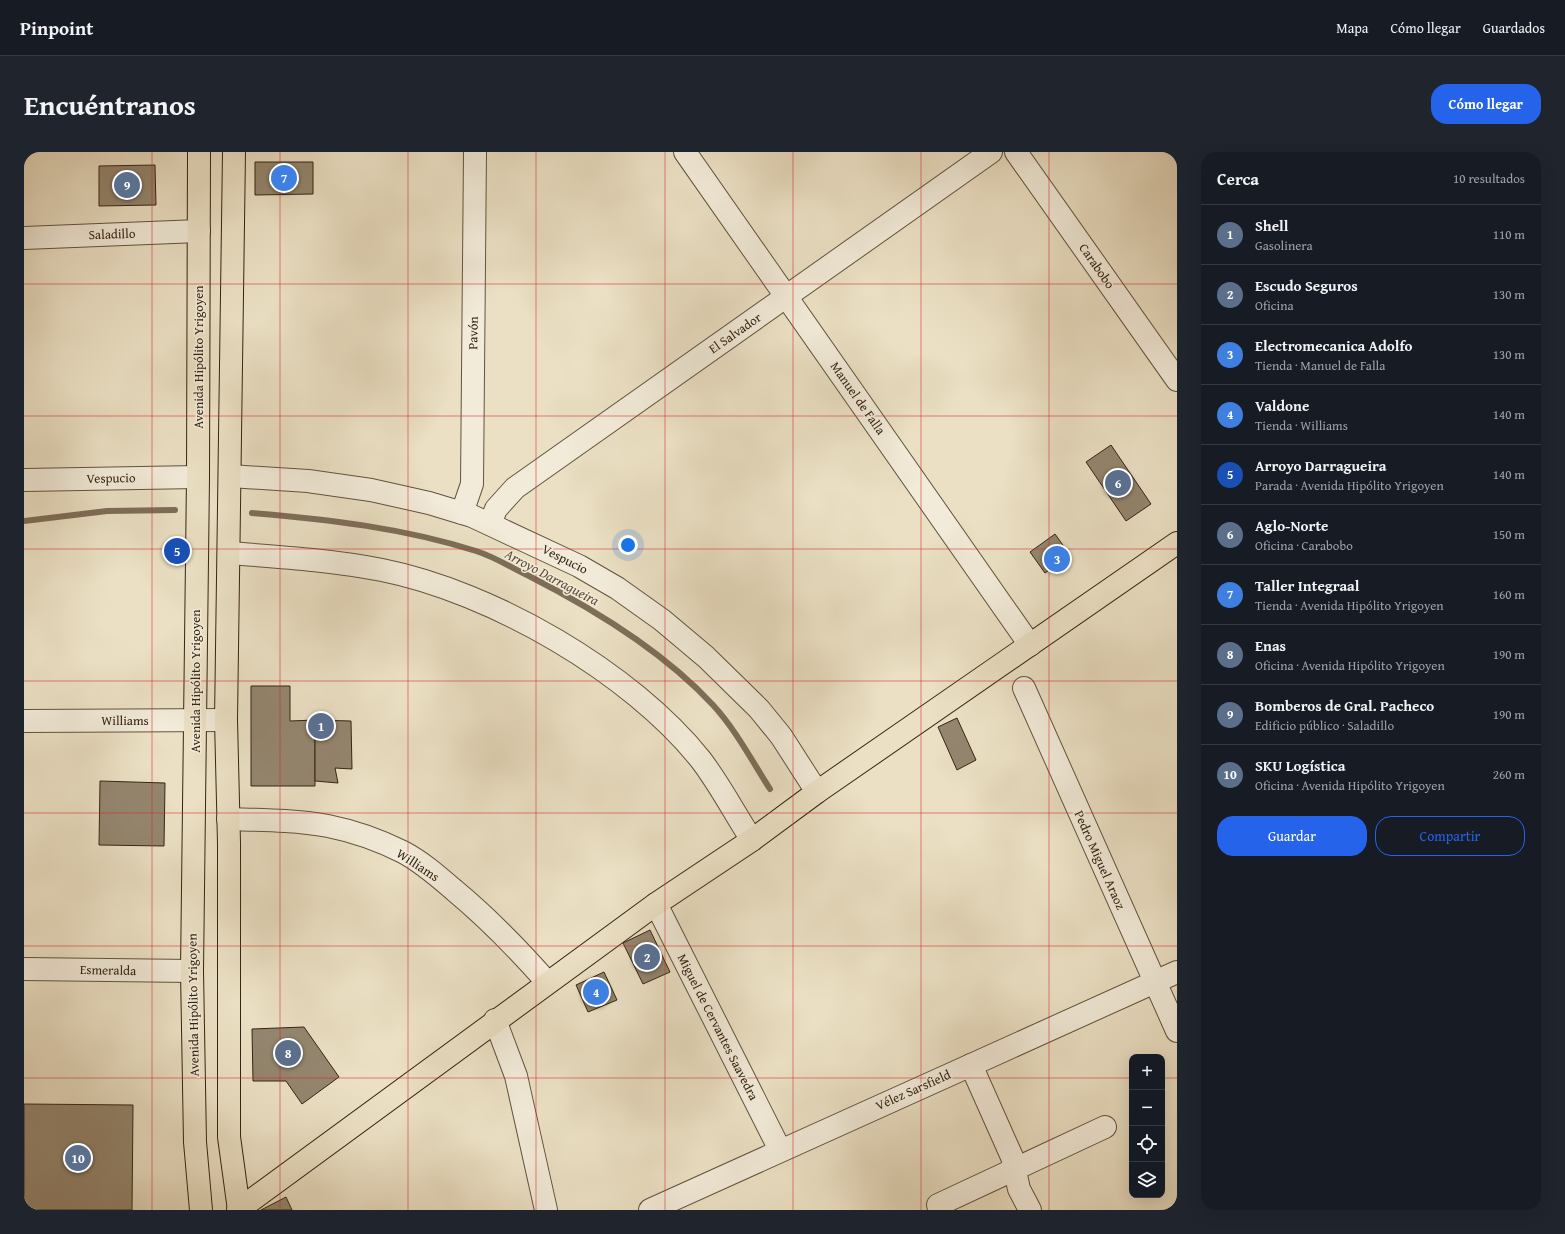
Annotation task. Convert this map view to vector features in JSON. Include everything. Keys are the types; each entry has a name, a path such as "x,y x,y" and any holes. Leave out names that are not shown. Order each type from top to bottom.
{"main road":[{"path":"199,156 234,156 226,720 228,819 229,1137 239,1210 495,1020 656,904 752,840 817,792 1177,543"},
{"name":"Avenida Hipólito Yrigoyen","path":"199,156 198,477 192,971 195,1142 201,1210"}],"street":[{"name":"Pavón","path":"462,513 472,484 475,152"},
{"name":"Manuel de Falla","path":"686,152 1030,644"},
{"name":"El Salvador","path":"490,524 496,509 515,488 991,152"},
{"name":"Carabobo","path":"1016,152 1177,380"},
{"name":"Saladillo","path":"24,238 199,231"},
{"name":"Vespucio","path":"230,476 308,481 364,489 429,503 462,513 490,524 579,566 618,588 662,620 706,657 759,709 781,736 817,792"},
{"name":"Vespucio","path":"24,480 198,477"},
{"path":"229,553 326,561 383,570 440,587 488,604 535,628 621,683 655,713 701,760 752,840"},
{"name":"Pedro Miguel Araoz","path":"1024,688 1177,1031"},
{"name":"Williams","path":"24,721 226,720"},
{"name":"Williams","path":"228,819 293,821 330,826 365,837 403,852 436,875 478,910 507,937 547,982"},
{"name":"Miguel de Cervantes Saavedra","path":"656,904 780,1150"},
{"name":"Esmeralda","path":"24,969 192,971"},
{"name":"Vélez Sarsfield","path":"650,1210 1177,972"},
{"path":"495,1020 516,1076 546,1210"},
{"path":"971,1065 1012,1157 1019,1189 1030,1210"},
{"path":"938,1205 1105,1127"}],"building":[{"path":"255,162 313,162 313,194 255,195"},
{"path":"155,165 156,205 99,206 99,166"},
{"path":"1111,445 1151,504 1126,521 1086,462"},
{"path":"1055,534 1070,555 1045,573 1030,552"},
{"path":"251,686 290,686 290,721 315,720 315,786 251,786"},
{"path":"957,718 976,760 957,770 938,727"},
{"path":"315,720 351,721 352,769 335,768 338,783 315,781"},
{"path":"100,781 165,783 164,846 99,845"},
{"path":"650,930 670,972 643,984 623,943"},
{"path":"604,972 617,1000 588,1012 576,985"},
{"path":"304,1027 339,1077 302,1104 286,1081 253,1081 252,1029"},
{"path":"24,1104 133,1105 132,1210 24,1210"},
{"path":"286,1197 292,1210 261,1210"}],"waterway":[{"name":"Arroyo Darragueira","path":"24,521 107,511 175,510"},
{"name":"Arroyo Darragueira","path":"252,513 308,518 393,530 448,543 490,556 578,602 627,633 673,667 694,686 713,705 729,725 770,789"}],"place":[{"name":"Taller Integraal","path":"284,178"},
{"name":"Bomberos de Gral. Pacheco","path":"127,185"},
{"name":"Aglo-Norte","path":"1118,483"},
{"name":"Arroyo Darragueira","path":"177,551"},
{"name":"Electromecanica Adolfo","path":"1057,559"},
{"name":"Shell","path":"321,726"},
{"name":"Escudo Seguros","path":"647,957"},
{"name":"Valdone","path":"596,992"},
{"name":"Enas","path":"288,1053"},
{"name":"SKU Logística","path":"78,1158"}]}
